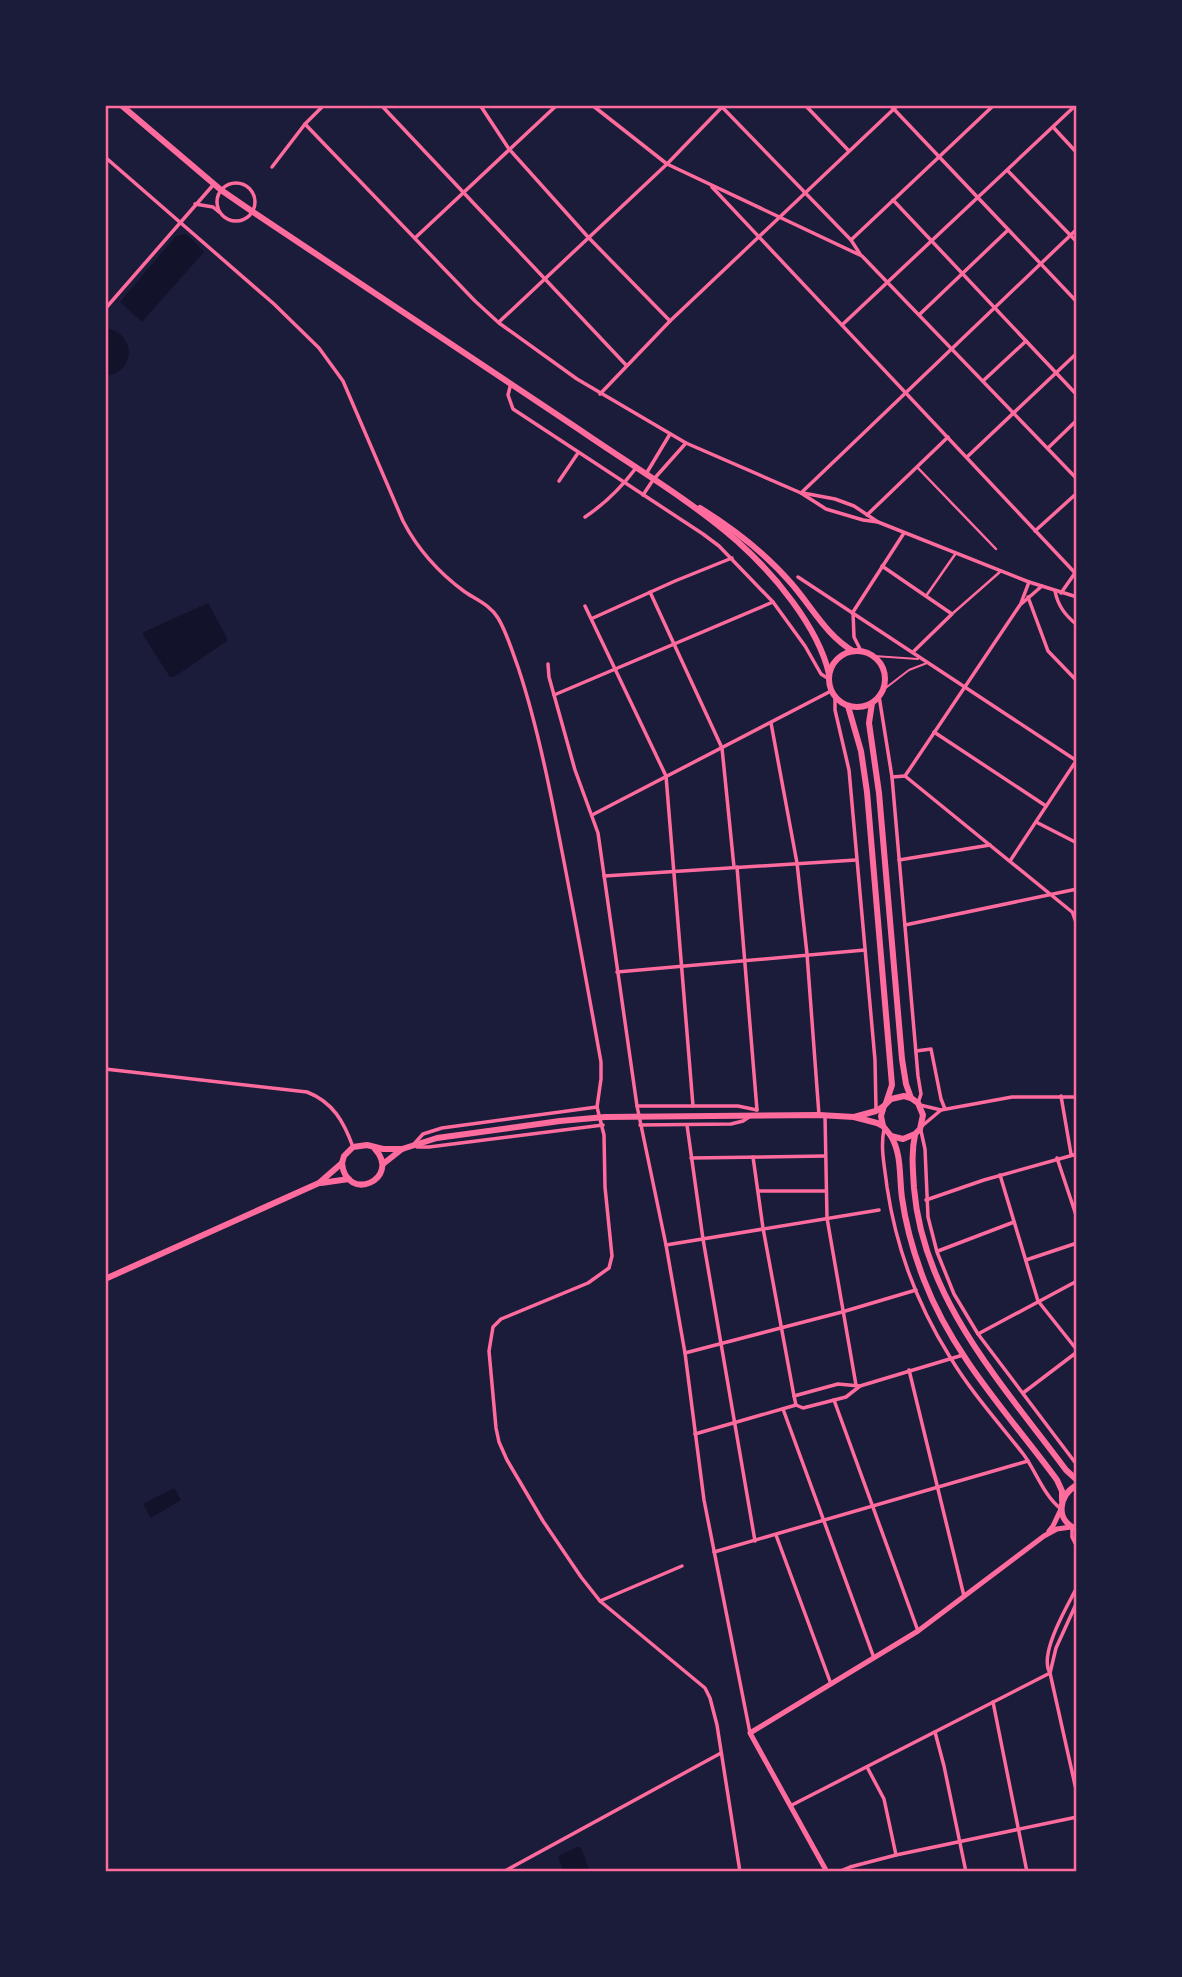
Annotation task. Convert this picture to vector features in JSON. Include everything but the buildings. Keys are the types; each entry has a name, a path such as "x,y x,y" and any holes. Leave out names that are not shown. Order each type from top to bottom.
{"main road":[{"path":"121,105 221,190 653,480 729,526 764,555 792,584 832,637 853,651"},
{"path":"669,490 737,541 760,563 797,609 821,647 833,694 848,706 858,708 872,703 881,693 886,677 884,669 874,656 861,651 853,651 840,657 831,667 829,677"},
{"path":"872,703 869,723 880,805 903,1074 911,1098"},
{"path":"848,706 862,751 867,792 892,1085 881,1116 883,1128"},
{"path":"855,1117 876,1111 898,1096 911,1098 919,1104 923,1115 912,1157 915,1203 925,1245 946,1298 981,1357 1066,1470 1077,1479"},
{"path":"402,1149 374,1148 360,1144 344,1156 343,1169 349,1179 359,1184 370,1183 379,1176 383,1164 402,1149 437,1138 606,1117 738,1116 754,1113 822,1115 866,1119 883,1128 891,1136 899,1155 908,1234 937,1311 963,1355 1057,1480 1062,1491 1062,1515 1073,1528"},
{"path":"891,1136 903,1139 919,1130"},
{"path":"374,1148 383,1164"},
{"path":"320,1183 342,1163"},
{"path":"105,1279 320,1183 349,1179"},
{"path":"1044,1536 1053,1526 1065,1494 1077,1485"},
{"path":"827,1872 750,1732 918,1630 1044,1536 1056,1529 1073,1528"}],"street":[{"path":"272,167 305,124 324,105"},
{"path":"381,105 626,365"},
{"path":"480,105 509,149 588,237 670,321"},
{"path":"415,238 557,105"},
{"path":"592,105 667,164 862,256"},
{"path":"804,105 849,151"},
{"path":"600,394 670,321 892,107 898,105"},
{"path":"850,240 994,105"},
{"path":"842,326 1076,105"},
{"path":"499,323 667,164 723,106 862,256 1077,479"},
{"path":"892,107 1077,302"},
{"path":"305,124 499,323 600,394 686,443 801,493 826,509 878,522"},
{"path":"1053,127 1077,153"},
{"path":"105,157 274,304 319,348 343,381 413,541 427,559 445,575 489,607 503,630 530,703 544,760 601,1062 597,1107 603,1125 605,1187 612,1256 609,1268 589,1283 501,1319 493,1327 489,1351 499,1442 543,1521 580,1577 600,1601 705,1688 717,1725 740,1872"},
{"path":"1008,171 1077,242"},
{"path":"105,309 214,184"},
{"path":"195,204 213,207 225,218 237,222 253,212 254,194 244,185 232,184 221,190 217,201 220,213"},
{"path":"711,185 1076,574 1061,593"},
{"path":"893,200 1077,395"},
{"path":"801,493 1077,229"},
{"path":"920,314 1009,230"},
{"path":"983,382 1026,341"},
{"path":"967,457 1077,353"},
{"path":"511,383 508,395 513,409 703,534 732,558 773,602 805,646 821,674 829,677"},
{"path":"1048,448 1077,421"},
{"path":"646,475 670,434"},
{"path":"867,515 948,437"},
{"path":"642,496 686,443"},
{"path":"559,481 579,453"},
{"path":"917,467 996,549"},
{"path":"585,517 603,505 636,468"},
{"path":"801,493 835,499 854,506 878,522 904,533 1028,582 1077,597"},
{"path":"1035,531 1077,493"},
{"path":"861,651 854,637 853,612 904,533"},
{"path":"926,596 956,553"},
{"path":"592,619 732,558"},
{"path":"882,566 952,614"},
{"path":"913,652 1001,571"},
{"path":"798,577 1077,761 1010,861"},
{"path":"1020,605 1028,582"},
{"path":"905,776 1020,605 1042,586"},
{"path":"1055,591 1058,603 1077,625"},
{"path":"650,592 722,748 745,960 754,1113"},
{"path":"1028,597 1048,651 1077,681"},
{"path":"554,695 773,602"},
{"path":"585,606 666,776 693,1106"},
{"path":"548,664 575,770 598,832 640,1125 666,1245 714,1552 750,1732"},
{"path":"881,693 892,777 921,1094 919,1104 943,1109 1012,1097 1077,1097"},
{"path":"592,815 833,694 849,770 875,1060 876,1111"},
{"path":"771,723 797,863 822,1115 827,1218 842,1312 858,1386"},
{"path":"934,732 1046,806"},
{"path":"892,777 905,776 1077,916"},
{"path":"1036,822 1077,843"},
{"path":"899,860 990,845"},
{"path":"604,876 856,860"},
{"path":"905,925 1077,889"},
{"path":"1072,912 1077,925"},
{"path":"617,972 865,950"},
{"path":"916,1051 931,1049 943,1109"},
{"path":"105,1069 307,1092 320,1097 331,1106 346,1128 353,1147"},
{"path":"1061,1097 1071,1154"},
{"path":"637,1106 738,1106 754,1113"},
{"path":"411,1146 424,1134 442,1128 597,1107"},
{"path":"943,1109 919,1130 923,1135 925,1149 928,1217 937,1252 954,1294 978,1334 1077,1465"},
{"path":"640,1125 731,1124 743,1121 754,1113"},
{"path":"411,1146 429,1147 603,1125"},
{"path":"687,1125 703,1239 755,1541"},
{"path":"883,1128 882,1148 890,1208 900,1245 928,1319 951,1359 1028,1461 1052,1499 1062,1504"},
{"path":"926,1200 1000,1175 1077,1154"},
{"path":"691,1157 825,1156"},
{"path":"753,1157 763,1228 796,1405"},
{"path":"1058,1158 1077,1218"},
{"path":"1000,1175 1038,1301 1077,1351 1023,1393"},
{"path":"758,1191 826,1191"},
{"path":"666,1245 879,1210"},
{"path":"937,1252 1014,1222"},
{"path":"1026,1260 1077,1243"},
{"path":"978,1334 1077,1281"},
{"path":"685,1353 916,1290"},
{"path":"794,1396 838,1384 858,1386 963,1355"},
{"path":"909,1370 964,1597"},
{"path":"695,1434 796,1405 803,1408 846,1397 858,1386"},
{"path":"834,1400 918,1630"},
{"path":"783,1409 874,1658"},
{"path":"714,1552 1028,1461"},
{"path":"1073,1528 1072,1537 1077,1547"},
{"path":"776,1535 831,1684"},
{"path":"600,1601 682,1566"},
{"path":"1077,1587 1050,1645 1046,1665 1050,1672 1077,1794"},
{"path":"790,1807 1050,1672 1056,1648 1077,1602"},
{"path":"993,1702 1027,1872"},
{"path":"934,1732 944,1766 966,1872"},
{"path":"503,1872 721,1753"},
{"path":"867,1767 884,1799 896,1855"},
{"path":"838,1872 896,1855 1077,1817"}],"lane":[{"path":"874,656 923,658"},
{"path":"881,693 909,670 928,662"}],"shaded area":[{"path":"185,234 204,252 142,322 120,302 176,236"},
{"path":"105,328 123,336 129,352 123,367 106,376"},
{"path":"208,603 227,641 174,677 170,677 143,635 144,632"},
{"path":"174,1488 181,1500 151,1518 143,1504"},
{"path":"577,1847 582,1850 590,1872 564,1872 558,1858"}]}
